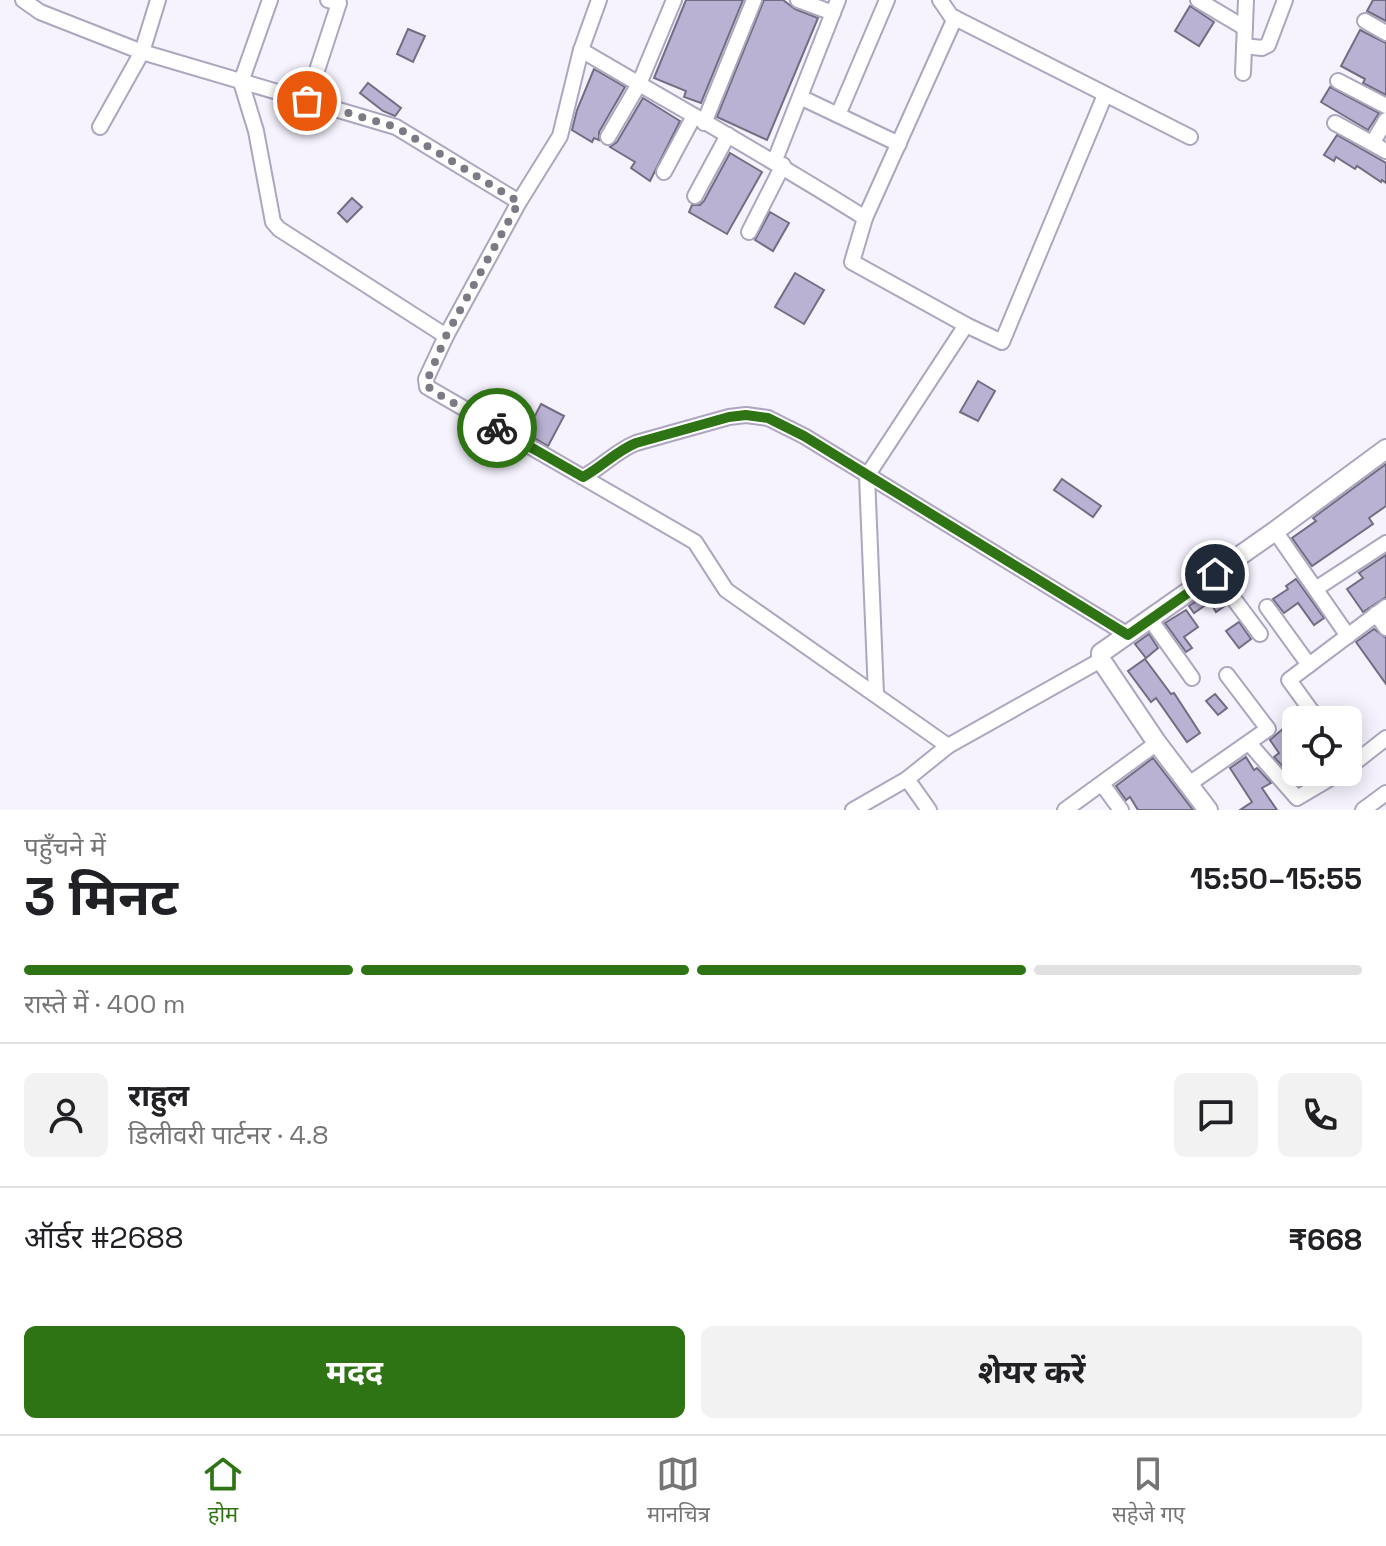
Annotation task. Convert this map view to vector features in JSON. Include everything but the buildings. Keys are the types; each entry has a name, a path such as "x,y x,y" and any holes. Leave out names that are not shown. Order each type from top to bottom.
{"street":[{"path":"23,0 40,12 142,52 396,127 519,202"},
{"path":"100,127 142,52 158,0"},
{"path":"270,0 241,82 256,131 273,222 279,229 446,336"},
{"path":"307,101 339,3 328,0"},
{"path":"599,0 581,50 560,136 519,202 446,336 426,379 427,387 695,542 726,590 948,746"},
{"path":"608,137 639,84 674,0"},
{"path":"664,172 699,120 754,0"},
{"path":"749,232 779,163 800,97 835,7 798,0"},
{"path":"838,115 887,0"},
{"path":"940,0 951,16 1190,137"},
{"path":"1198,0 1245,28"},
{"path":"1243,73 1246,0"},
{"path":"1244,46 1262,48 1268,45 1285,0"},
{"path":"955,18 865,218 852,262 966,325 1002,342 1105,95"},
{"path":"1365,21 1386,33"},
{"path":"581,50 779,163 865,218"},
{"path":"1338,81 1386,106"},
{"path":"800,97 899,144"},
{"path":"1373,142 1386,120"},
{"path":"1335,123 1386,151"},
{"path":"695,196 728,135"},
{"path":"876,694 867,476 966,325"},
{"path":"583,477 636,443 729,417 746,415 768,418 1128,635"},
{"path":"1208,810 1157,743 1101,660 1101,653 1386,449"},
{"path":"1275,531 1348,636"},
{"path":"1317,588 1386,543"},
{"path":"1215,574 1260,634"},
{"path":"1267,607 1309,665"},
{"path":"1308,706 1289,680 1381,610 1386,628"},
{"path":"1150,619 1192,678"},
{"path":"853,810 907,779 948,746 1101,660"},
{"path":"1189,784 1268,729 1227,675"},
{"path":"1065,810 1157,743"},
{"path":"1249,743 1282,781"},
{"path":"1362,758 1383,747"},
{"path":"907,779 929,810"},
{"path":"1102,784 1121,810"},
{"path":"1287,786 1297,798 1316,786"},
{"path":"1371,808 1386,793"}],"way so far":[{"path":"307,101 396,127 519,202 426,379 427,387 431,390 497,428"}],"route":[{"path":"497,428 583,477 636,443 729,417 746,415 768,418 804,436 1128,635 1215,574"}]}
